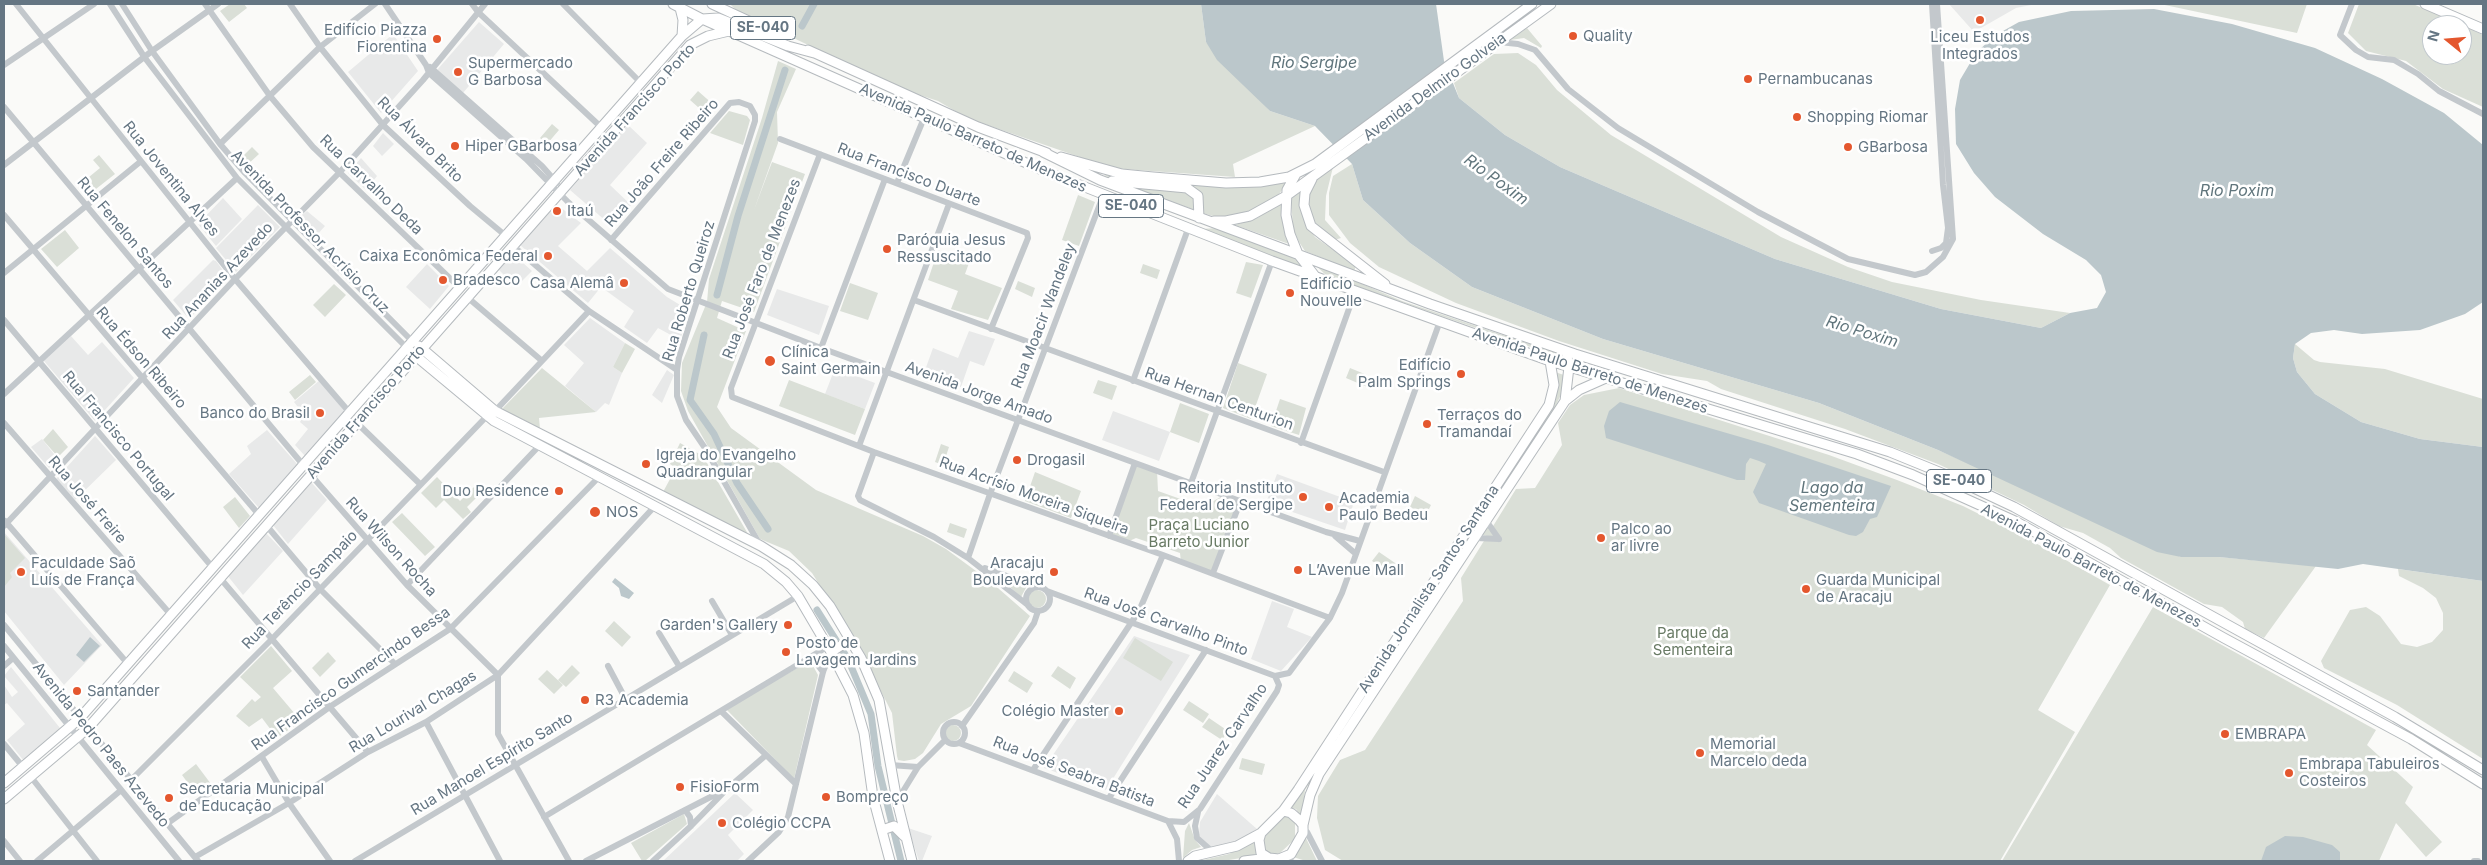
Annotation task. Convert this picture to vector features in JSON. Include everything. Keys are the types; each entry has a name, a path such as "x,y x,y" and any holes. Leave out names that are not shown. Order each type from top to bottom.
{"main road":[{"name":"Avenida Paulo Barreto de Menezes","path":"712,4 814,53 963,120 1043,152 1100,180 1199,218 1566,351 1890,452 1970,486 2014,507 2204,611 2449,748 2483,770"},
{"name":"Avenida Delmiro Golveia","path":"1316,170 1467,58 1532,4"},
{"name":"Avenida Delmiro Golveia","path":"1467,58 1551,4"},
{"path":"2425,4 2483,29"},
{"name":"Avenida Paulo Barreto de Menezes","path":"676,6 924,118 1103,196 1272,261 1550,361 1857,454 1913,475 2015,521 2224,638 2411,739 2483,784"},
{"path":"676,6 683,20 682,36"},
{"name":"Avenida Francisco Porto","path":"4,783 80,718 682,36 702,19"},
{"path":"702,19 726,19 788,46 814,53"},
{"name":"Avenida Francisco Porto","path":"4,799 88,728 690,45 708,36 729,31"},
{"name":"Avenida Paulo Barreto de Menezes","path":"1043,152 1122,174 1226,183 1260,182 1316,170"},
{"path":"1170,221 1199,218 1226,221 1250,216 1286,196 1316,170"},
{"path":"1316,170 1308,186 1304,204 1311,226 1392,289"},
{"path":"1296,174 1286,196 1290,234 1298,254 1317,278"},
{"path":"1100,180 1187,188 1198,196 1199,218"},
{"path":"410,345 422,349 495,411 761,546 792,565 813,585 830,606 848,642 872,681 879,700 884,717 897,801 912,861"},
{"path":"410,345 416,356 486,417 764,564 786,582 798,596 831,650 853,695 860,718 873,797 884,828 890,861"},
{"path":"1565,401 1569,367 1566,351"},
{"name":"Avenida Jornalista Santos Santana","path":"1283,811 1552,399 1554,385 1550,361"},
{"path":"1565,401 1579,390 1606,378"},
{"name":"Avenida Jornalista Santos Santana","path":"1303,827 1310,795 1319,774 1487,522 1565,401"},
{"path":"1522,447 1528,451 1527,460"},
{"path":"636,496 641,493 644,486"},
{"path":"675,517 676,510 682,506"},
{"path":"831,650 848,642"},
{"path":"1188,861 1195,856 1214,853 1236,846 1261,833 1283,811 1297,816 1303,827 1296,848 1291,854 1279,859 1269,858 1244,861"},
{"path":"884,828 894,826 906,840"},
{"path":"1261,833 1258,840 1261,853 1269,858"}],"street":[{"name":"Rua Joventina Alves","path":"16,4 235,279 350,412"},
{"path":"4,64 94,4"},
{"name":"Avenida Professor Acrísio Cruz","path":"110,4 145,58 237,178 284,228 410,345"},
{"name":"Avenida Professor Acrísio Cruz","path":"122,4 152,51 220,144 245,173 410,345"},
{"name":"Rua Carvalho Deda","path":"204,4 270,96 313,147 460,288"},
{"path":"4,165 33,141 91,100 152,51 218,4"},
{"name":"Rua Álvaro Brito","path":"290,4 303,18 320,47 383,125 470,206 506,236"},
{"path":"220,144 320,47 375,4"},
{"path":"385,4 431,71"},
{"path":"472,4 478,12 602,128"},
{"name":"Rua Ananias Azevedo","path":"5,523 143,379 235,279 339,173 431,71 485,4"},
{"path":"563,4 641,83"},
{"path":"1932,4 1943,185 1948,228 1946,243 1941,248 1932,251"},
{"path":"1494,42 1518,44 1535,50 1568,89 1618,128 1758,212 1809,240 1856,262 1901,273 1921,274 1935,264 1951,245 1954,229 1937,4"},
{"path":"2352,4 2340,35 2356,50 2368,57 2394,60 2418,74 2439,91 2483,114"},
{"name":"Avenida Jorge Amado","path":"431,71 554,183 568,202 668,289 821,348 1135,463 1334,535 1360,541"},
{"name":"Rua João Freire Ribeiro","path":"611,240 730,103 745,103 753,110 755,115"},
{"name":"Rua Fenelon Santos","path":"4,107 304,466"},
{"name":"Rua Roberto Queiroz","path":"755,115 677,370 677,396 680,407 761,546"},
{"path":"897,183 924,118"},
{"name":"Rua Francisco Duarte","path":"780,139 1026,232 1028,235 990,329"},
{"name":"Rua José Faro de Menezes","path":"730,395 820,154"},
{"path":"4,273 32,248 140,162"},
{"path":"4,394 38,360 237,178"},
{"path":"821,348 885,179"},
{"name":"Rua Moacir Wandeley","path":"968,558 990,494 1103,196"},
{"path":"860,446 949,204"},
{"name":"Rua Édson Ribeiro","path":"4,215 260,516"},
{"path":"1133,381 1188,229"},
{"path":"513,246 589,310 677,370"},
{"path":"1191,483 1272,261"},
{"path":"1300,443 1355,292"},
{"path":"467,297 541,360"},
{"name":"Rua Hernan Centurion","path":"914,300 1300,443 1384,472"},
{"path":"495,411 589,310"},
{"name":"Rua Francisco Portugal","path":"4,320 214,568"},
{"name":"Rua Juarez Carvalho","path":"1168,821 1184,822 1200,809 1277,691 1279,685 1276,676 1286,675 1292,670 1330,618 1356,554 1440,321"},
{"name":"Rua Acrísio Moreira Siqueira","path":"730,395 874,452 1163,555 1330,618"},
{"name":"Rua Terêncio Sampaio","path":"131,780 271,640 486,417"},
{"name":"Rua José Freire","path":"4,422 171,615"},
{"path":"357,423 420,484"},
{"path":"407,584 540,445"},
{"path":"874,452 858,496 860,500 934,537 968,558 1038,611"},
{"path":"1109,536 1135,463"},
{"name":"Rua Wilson Rocha","path":"311,475 407,584 450,629 498,674"},
{"name":"Rua Francisco Gumercindo Bessa","path":"168,823 331,706 450,629 599,477"},
{"path":"1213,574 1241,500"},
{"name":"Rua Lourival Chagas","path":"196,859 289,803 368,752 426,722 498,674 655,506"},
{"path":"1476,538 1499,539 1487,522"},
{"path":"5,523 128,664"},
{"path":"266,525 320,589 395,664"},
{"name":"Avenida Jorge Amado","path":"1334,535 1356,554"},
{"path":"1033,770 1139,611 1163,555"},
{"path":"962,726 953,722 947,724 943,730 945,740 952,744 959,743 964,735 962,726 1034,622 1038,611 1045,608 1049,602 1047,591 978,565"},
{"path":"220,578 271,640 331,706 368,752"},
{"path":"1029,606 1026,599 1028,592 1038,587"},
{"name":"Rua José Carvalho Pinto","path":"1047,591 1276,676"},
{"name":"Rua Manoel Espírito Santo","path":"355,861 798,596"},
{"path":"712,602 732,635"},
{"name":"Avenida Pedro Paes Azevedo","path":"4,625 196,859"},
{"path":"660,632 679,666"},
{"name":"Avenida Pedro Paes Azevedo","path":"4,646 120,791 179,861"},
{"path":"544,817 807,659 831,650"},
{"path":"748,861 784,826 823,672 831,650"},
{"path":"1109,798 1206,650"},
{"path":"4,666 13,658"},
{"path":"807,659 816,664 823,672"},
{"path":"608,666 625,698"},
{"path":"498,674 498,734 569,861"},
{"path":"721,711 765,756 796,784"},
{"path":"426,722 500,861"},
{"path":"897,801 918,766 945,740"},
{"name":"Rua José Seabra Batista","path":"959,743 1168,821 1177,839 1179,861"},
{"path":"4,744 23,767"},
{"path":"653,861 728,788 765,756"},
{"path":"262,757 289,803 330,861"},
{"path":"890,764 918,766"},
{"path":"31,777 97,861"},
{"path":"586,861 728,788"},
{"path":"37,861 120,791"},
{"path":"1200,809 1196,818 1195,832 1202,844 1214,853"},
{"path":"685,810 690,817 691,826"},
{"path":"1303,827 1322,861"},
{"path":"164,841 172,841 178,835"},
{"path":"4,841 20,861"},
{"path":"1279,859 1291,861"}],"shaded area":[{"name":"Liceu Estudos Integrados","path":"1949,4 2036,4 2016,8 1974,32"},
{"path":"479,22 504,44 463,93 437,70"},
{"path":"393,34 418,71 381,113 348,72"},
{"path":"627,124 647,143 610,185 631,205 614,228 570,190"},
{"path":"383,133 394,144 382,156 373,146"},
{"path":"361,158 377,176 366,190 348,173"},
{"path":"223,198 242,219 216,246 198,224"},
{"path":"556,204 581,223 558,246 587,271 610,248 667,297 690,311 680,340 658,328 647,343 624,327 634,311 601,287 588,303 520,245"},
{"path":"258,205 280,227 236,272 216,248"},
{"path":"307,211 325,226 316,236 298,219"},
{"path":"512,253 532,271 516,287 498,269"},
{"path":"213,260 216,261 228,277 227,281 189,319 173,300"},
{"path":"427,264 449,286 430,309 406,287"},
{"path":"777,289 829,306 819,335 767,315"},
{"path":"590,318 625,343 613,367 622,373 609,405 605,403 596,412 565,386 584,363 564,345"},
{"path":"969,331 995,339 984,366 970,361 961,387 924,373 933,348 958,358"},
{"path":"71,336 88,355 102,342 134,378 95,421 44,361"},
{"path":"835,368 875,383 865,409 825,394"},
{"path":"667,370 674,375 662,403 652,395"},
{"path":"320,380 345,412 305,456 295,445 308,429 300,422 304,415 294,402"},
{"path":"1113,411 1170,432 1159,461 1102,440"},
{"path":"267,430 298,465 259,508 229,474 251,454 247,446"},
{"path":"95,436 116,460 75,500 56,479"},
{"path":"42,439 58,459 49,468 31,447"},
{"path":"1277,474 1354,502 1345,530 1266,503"},
{"path":"311,482 327,500 288,544 273,525"},
{"name":"Faculdade Saõ Luís de França","path":"4,532 102,645 64,685 4,611"},
{"path":"266,533 283,551 243,595 227,575"},
{"path":"1272,601 1294,609 1287,627 1312,637 1281,671 1251,659"},
{"name":"Colégio Master","path":"1134,636 1190,655 1106,790 1044,768"},
{"path":"11,667 60,728 24,761 7,740 25,724 7,703 4,705 4,685 12,697 18,692 4,676"},
{"name":"Colégio CCPA","path":"735,793 753,810 728,835 744,854 737,861 663,861"},
{"path":"1217,794 1257,829 1229,847 1210,848 1202,842 1199,835 1200,822"},
{"path":"908,828 932,836 922,861 919,861"}],"green space":[{"path":"230,4 244,4 247,8 229,22 220,11"},
{"path":"730,4 1201,4 1206,42 1270,111 1315,126 1233,164 1235,177 1123,169 1097,163 967,118 938,101 898,88 737,11"},
{"path":"2160,4 2307,4 2297,33"},
{"path":"2359,4 2413,4 2438,15 2422,15 2422,65 2472,65 2472,30 2483,35 2483,107 2443,89 2406,61 2366,51 2348,33"},
{"path":"1527,28 1542,46 1541,48 1524,38 1510,40"},
{"path":"1518,53 1536,65 1557,90 1611,135 1781,237 1848,267 1892,282 1981,300 2070,313 2041,328 1941,309 1775,259 1560,167 1505,135 1459,98 1454,83 1494,54"},
{"path":"778,61 796,69 777,112 778,143 754,210 772,162 805,174 754,312 722,301 717,318 746,331 717,407 731,428 816,490 923,536 946,549 991,582 1030,616 971,706 941,724 923,753 915,759 898,760 892,713 857,644 812,573 789,551 760,539 688,411 681,391 682,363 707,302 709,279 762,118"},
{"path":"698,91 715,106 707,115 690,100"},
{"path":"729,111 747,116 750,120 743,145 710,133"},
{"path":"552,124 559,130 547,144 540,138"},
{"path":"252,147 259,154 246,166 240,159"},
{"path":"99,155 115,174 87,196 78,186 100,168 93,160"},
{"path":"1352,164 1363,200 1410,243 1472,287 1603,339 1819,403 1938,450 2181,557 2219,557 2316,566 2264,638 2245,629 2243,622 2222,607 2204,604 2121,558 2110,548 2083,533 2059,526 2024,505 1938,464 1845,429 1721,389 1707,381 1662,374 1559,341 1456,303 1379,267 1350,243 1329,215 1329,193 1333,176"},
{"path":"1333,167 1326,196 1325,220 1341,238 1331,241 1312,225 1307,200 1316,180"},
{"path":"1106,173 1257,185 1284,182 1285,186 1276,198 1251,213 1216,217 1203,213 1203,197 1196,189 1186,184 1108,177 1104,175"},
{"path":"1305,185 1309,228 1315,237 1356,266 1354,271 1305,251 1299,242 1293,229 1291,196"},
{"path":"1131,187 1186,190 1194,195 1195,210"},
{"path":"1078,195 1095,202 1079,246 1062,240"},
{"path":"1281,203 1285,234 1289,244 1235,225 1257,218"},
{"path":"1217,228 1296,257 1304,268 1202,229"},
{"path":"65,230 79,248 57,267 41,249"},
{"path":"938,250 969,263 965,274 1002,288 988,320 951,309 958,291 928,280"},
{"path":"1246,262 1263,265 1251,298 1236,293"},
{"path":"1313,263 1402,301 1562,355 1565,359 1327,276"},
{"path":"1143,264 1160,270 1157,279 1140,273"},
{"path":"1018,281 1035,288 1032,297 1015,289"},
{"path":"850,283 878,293 868,320 840,311"},
{"path":"334,284 346,295 325,317 313,305"},
{"path":"625,343 635,349 622,373 613,367"},
{"path":"2295,344 2314,360 2320,362 2385,369 2483,399 2483,447 2420,439 2361,422 2315,394 2297,372 2293,358"},
{"path":"1238,363 1267,374 1251,419 1223,408"},
{"path":"542,368 596,412 539,418 540,429 502,409"},
{"path":"1350,368 1367,375 1369,381 1367,387 1346,378"},
{"path":"1555,372 1564,375 1563,390 1553,412 1529,449 1526,446 1547,413"},
{"path":"310,375 316,382 295,400 289,392"},
{"path":"789,380 865,409 855,435 779,406"},
{"path":"1098,380 1117,386 1112,400 1093,393"},
{"name":"Parque da Sementeira","path":"1619,388 1829,455 1963,506 2025,537 2110,585 2038,710 2075,732 2000,861 1343,861 1325,850 1317,818 1318,796 1340,760 1365,750 1463,601 1461,578 1487,536 1482,535 1487,527 1490,531 1516,489 1535,488 1562,445 1558,423 1570,405 1584,395"},
{"path":"1280,399 1306,408 1299,435 1271,426"},
{"path":"1180,403 1209,414 1199,443 1170,432"},
{"path":"53,429 68,447 58,457 43,440"},
{"path":"680,443 703,456 748,534 663,492 676,468 670,464"},
{"path":"941,444 949,447 943,465 935,462"},
{"path":"1519,457 1521,460 1305,790 1302,819 1296,809 1289,807"},
{"name":"Praça Luciano Barreto Junior","path":"1135,463 1157,471 1158,491 1203,507 1224,495 1241,500 1213,573 1181,562 1180,553 1136,538 1127,542 1109,536"},
{"path":"1035,472 1081,491 1071,518 1025,501"},
{"path":"437,477 460,501 475,486 481,493 467,507 471,512 463,519 444,500 436,508 421,493"},
{"path":"1415,496 1431,505 1426,515 1410,507"},
{"path":"235,497 250,516 239,528 223,507"},
{"path":"402,513 435,547 425,556 392,522"},
{"path":"950,523 967,529 964,538 947,532"},
{"path":"4,534 25,558 10,573 12,577 4,587"},
{"path":"1379,552 1398,565 1392,574 1372,561"},
{"path":"2398,569 2483,581 2483,759 2397,705 2324,668 2321,661 2350,610 2366,607 2380,616 2401,644 2417,647 2432,642 2443,630 2443,613 2436,598 2423,588 2399,576"},
{"path":"998,576 1027,586 1021,597"},
{"path":"1037,590 1043,593 1046,599 1043,605 1037,608 1031,605 1028,599 1031,593"},
{"name":"EMBRAPA","path":"2153,607 2376,730 2367,745 2413,787 2405,803 2442,842 2426,857 2396,823 2379,861 2002,861"},
{"path":"614,621 631,637 622,647 605,631"},
{"path":"1135,638 1173,662 1161,681 1123,658"},
{"path":"271,646 292,671 273,688 301,721 277,738 262,718 249,727 236,716 252,699 255,702 261,697 240,677"},
{"path":"328,652 336,661 320,677 312,668"},
{"path":"806,663 812,664 818,675 794,779 726,709"},
{"path":"572,665 580,673 566,687 558,680"},
{"path":"1058,666 1076,678 1070,689 1051,676"},
{"path":"547,670 563,685 554,694 538,679"},
{"path":"1014,671 1033,683 1027,693 1008,681"},
{"path":"1189,701 1209,714 1203,723 1183,710"},
{"path":"1209,718 1228,731 1222,740 1202,727"},
{"path":"953,725 959,727 961,733 959,739 953,741 947,739 945,733 947,727"},
{"path":"1242,758 1265,764 1262,775 1239,769"},
{"path":"196,764 211,784 196,794 182,775"},
{"path":"684,814 687,824 645,861 642,861 631,843"},
{"path":"1286,814 1295,821 1295,839 1280,853 1271,855 1265,852 1261,839"},
{"path":"1189,823 1195,840 1201,847 1192,850 1183,858 1185,831"},
{"path":"1304,834 1317,861 1306,861 1290,856"},
{"path":"1255,839 1259,855 1223,861 1199,861 1229,854"}],"water":[{"name":"Rio Poxim","path":"1201,4 1436,4 1444,61 1459,98 1505,135 1560,167 1775,259 1941,309 2041,328 2070,313 2097,308 2106,292 2101,275 2086,260 2043,234 1995,197 1974,173 1956,144 1955,109 1960,80 1976,53 1994,36 2019,22 2071,11 2154,9 2232,24 2315,48 2382,79 2444,113 2483,145 2483,302 2465,314 2420,330 2362,334 2334,330 2311,333 2295,344 2293,358 2297,372 2315,394 2361,422 2420,439 2483,447 2483,581 2363,564 2338,569 2219,557 2181,557 2157,552 1938,450 1819,403 1603,339 1472,287 1410,243 1363,200 1352,164 1315,126 1270,111 1217,60 1206,42"},
{"name":"Lago da Sementeira","path":"1620,402 1768,445 1891,486 1877,517 1870,519 1863,532 1856,536 1849,535 1759,503 1753,492 1766,464 1759,461 1750,458 1746,464 1745,480 1737,480 1606,438 1604,426 1609,411"},
{"path":"615,578 634,593 629,599 621,596 619,588 612,582"},
{"path":"90,637 100,646 84,662 76,655"},
{"path":"2285,836 2303,837 2332,845 2340,852 2340,861 2261,861 2266,847"}],"waterway":[{"path":"802,26 814,4"},
{"path":"717,295 738,216 785,70"},
{"path":"704,335 690,400 714,434 737,483 768,529"},
{"path":"817,610 848,659 871,714 878,766 901,861"}],"place":[{"name":"Liceu Estudos Integrados","path":"1980,20"},
{"name":"Quality","path":"1573,36"},
{"name":"Edifício Piazza Fiorentina","path":"437,39"},
{"name":"Supermercado G Barbosa","path":"458,72"},
{"name":"Pernambucanas","path":"1748,79"},
{"name":"Shopping Riomar","path":"1797,117"},
{"name":"Hiper GBarbosa","path":"455,146"},
{"name":"GBarbosa","path":"1848,147"},
{"name":"Itaú","path":"557,211"},
{"name":"Paróquia Jesus Ressuscitado","path":"887,249"},
{"name":"Caixa Econômica Federal","path":"548,256"},
{"name":"Bradesco","path":"443,280"},
{"name":"Casa Alemâ","path":"624,283"},
{"name":"Edifício Nouvelle","path":"1290,293"},
{"name":"Clínica Saint Germain","path":"770,361"},
{"name":"Edifício Palm Springs","path":"1461,374"},
{"name":"Banco do Brasil","path":"320,413"},
{"name":"Terraços do Tramandaí","path":"1427,424"},
{"name":"Drogasil","path":"1017,460"},
{"name":"Igreja do Evangelho Quadrangular","path":"646,464"},
{"name":"Duo Residence","path":"559,491"},
{"name":"Reitoria Instituto Federal de Sergipe","path":"1303,497"},
{"name":"Academia Paulo Bedeu","path":"1329,507"},
{"name":"NOS","path":"595,512"},
{"name":"Palco ao ar livre","path":"1601,538"},
{"name":"L’Avenue Mall","path":"1298,570"},
{"name":"Faculdade Saõ Luís de França","path":"21,572"},
{"name":"Aracaju Boulevard","path":"1054,572"},
{"name":"Guarda Municipal de Aracaju","path":"1806,589"},
{"name":"Garden's Gallery","path":"788,625"},
{"name":"Posto de Lavagem Jardins","path":"786,652"},
{"name":"Santander","path":"77,691"},
{"name":"R3 Academia","path":"585,700"},
{"name":"Colégio Master","path":"1119,711"},
{"name":"EMBRAPA","path":"2225,734"},
{"name":"Memorial Marcelo deda","path":"1700,753"},
{"name":"Embrapa Tabuleiros Costeiros","path":"2289,773"},
{"name":"FisioForm","path":"680,787"},
{"name":"Bompreço","path":"826,797"},
{"name":"Secretaria Municipal de Educação","path":"169,798"},
{"name":"Colégio CCPA","path":"722,823"}],"water label":[{"name":"Rio Sergipe","path":"1314,63"}]}
